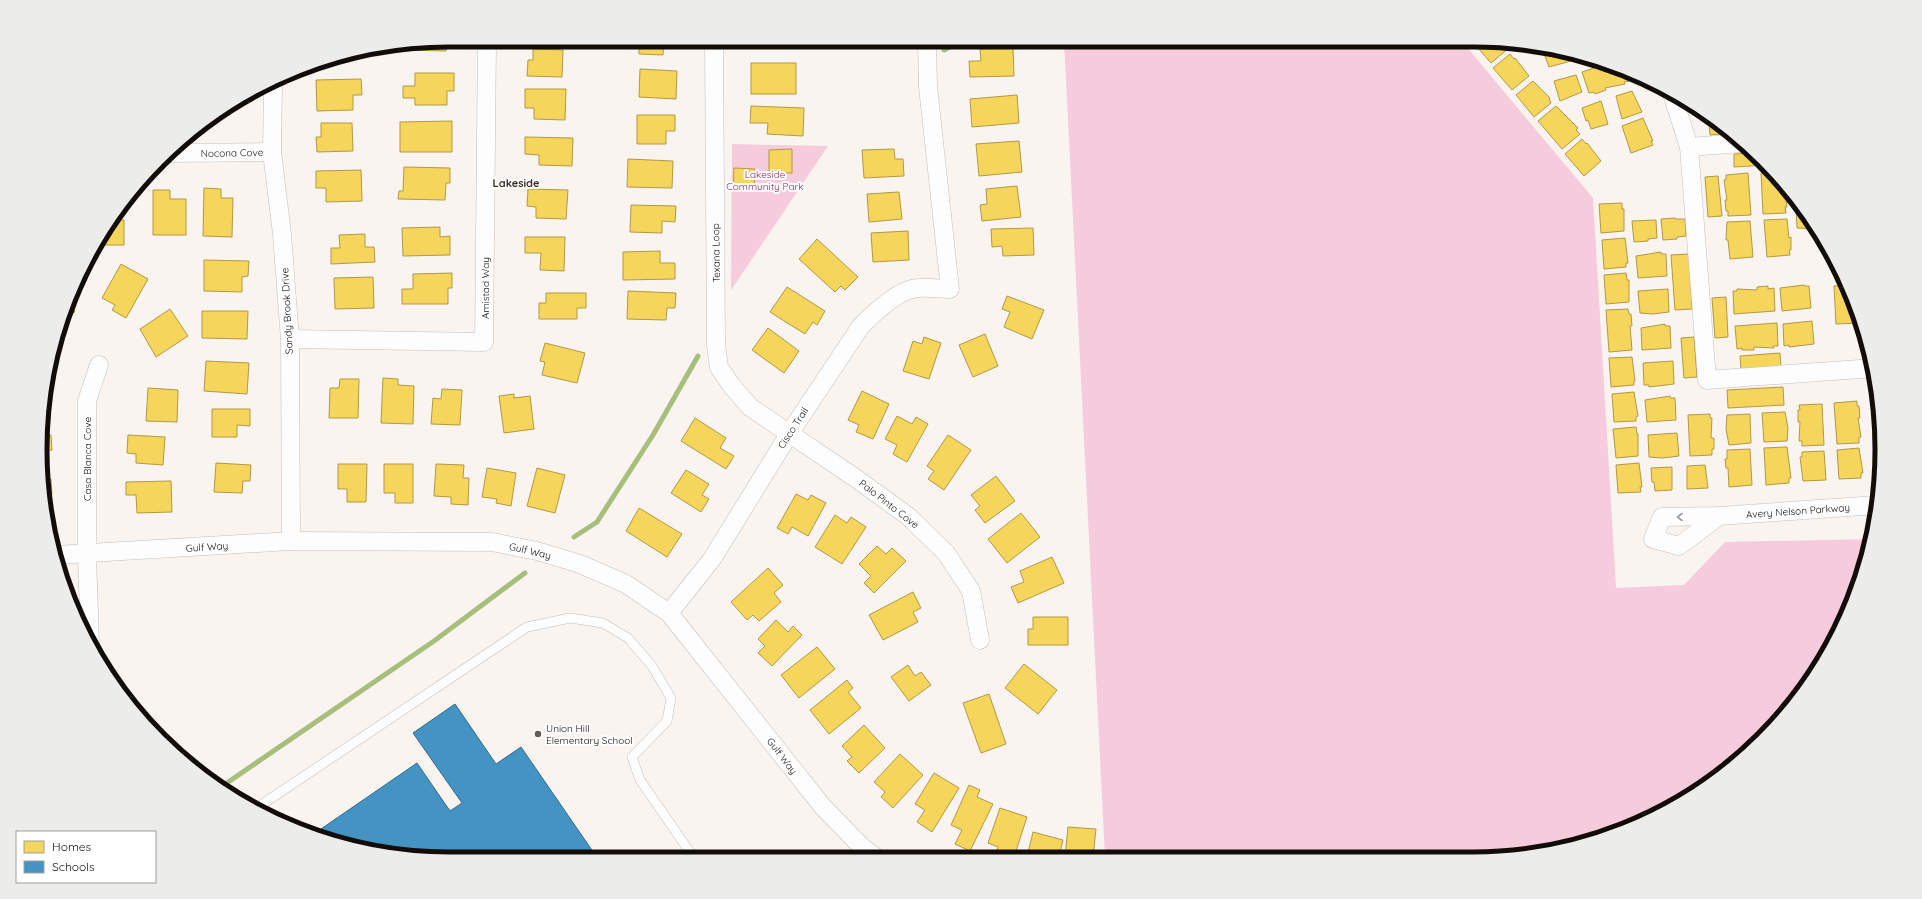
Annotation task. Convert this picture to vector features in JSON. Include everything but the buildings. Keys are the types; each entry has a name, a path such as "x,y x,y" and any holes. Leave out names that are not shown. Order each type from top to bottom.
{"street":[{"name":"Amistad Way","path":"290,339 484,342 487,47"},
{"name":"Texana Loop","path":"714,47 716,345 719,367 731,385 750,407 789,434"},
{"name":"Cisco Trail","path":"669,613 712,559 789,434 850,341 873,314 889,301 912,289 950,289 928,87 928,47"},
{"name":"Sandy Brook Drive","path":"273,88 272,152 282,234 290,339 292,541"},
{"path":"1674,101 1689,147 1707,380 1866,369"},
{"path":"1689,147 1734,144"},
{"name":"Nocona Cove","path":"178,153 272,152"},
{"name":"Casa Blanca Cove","path":"90,629 87,555 87,401 99,365"},
{"name":"Palo Pinto Cove","path":"789,434 854,477 908,516 946,553 971,591 980,640"},
{"name":"Avery Nelson Parkway","path":"1719,516 1871,505"},
{"name":"Gulf Way","path":"62,556 292,541 492,542 537,551 580,564 626,584 669,613 823,807 864,852"}],"lane":[{"path":"261,805 528,627 570,618 603,623 628,638 652,666 671,698 667,721 632,757 640,780 690,852"}],"green space":[{"path":"1064,47 1467,47 1593,198 1616,588 1684,585 1725,542 1864,539 1854,579 1844,604 1821,651 1792,695 1757,734 1738,752 1718,769 1674,798 1627,821 1602,831 1551,844 1525,849 1499,851 1105,852"},
{"name":"Lakeside Community Park","path":"732,144 828,146 731,290"}],"waterway":[{"path":"944,50 950,47"},
{"path":"574,537 597,522 653,435 698,356"},
{"path":"226,784 434,641 525,573"}],"place":[{"name":"Union Hill Elementary School","path":"538,734"}],"district":[{"name":"Lakeside","path":"516,183"}]}
